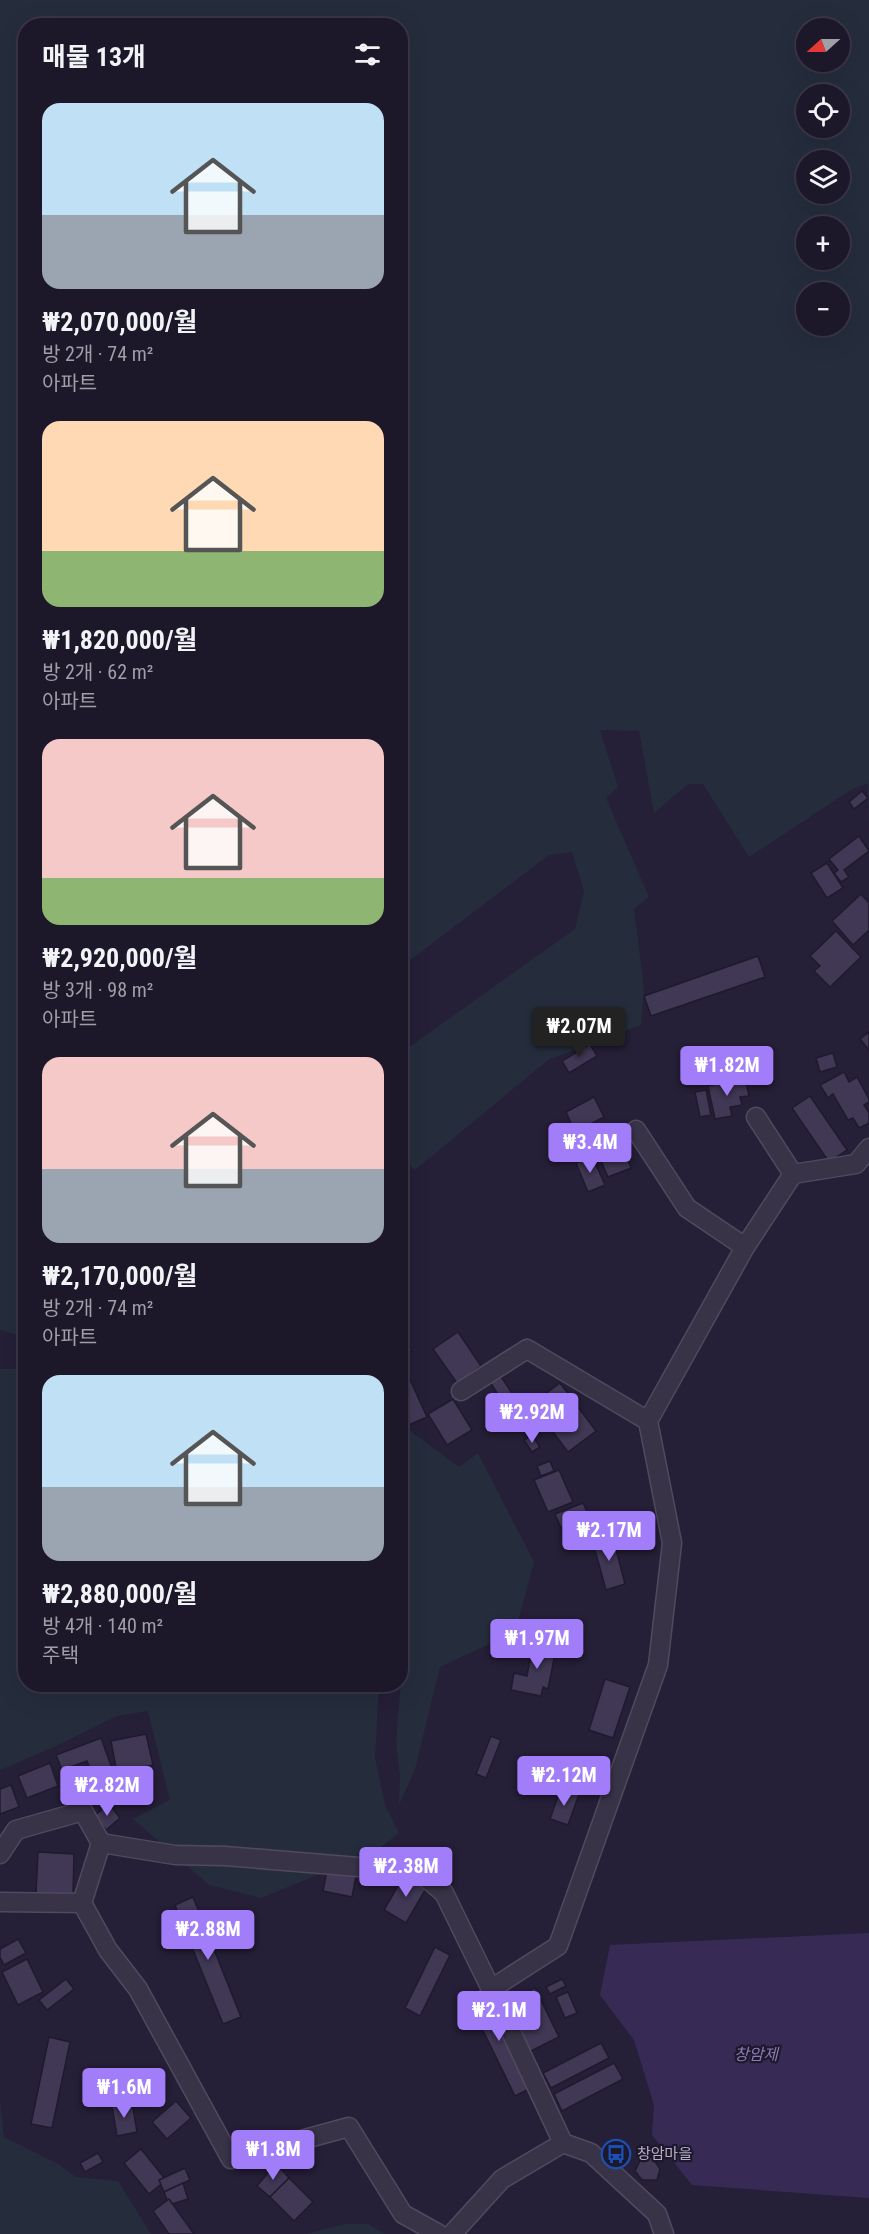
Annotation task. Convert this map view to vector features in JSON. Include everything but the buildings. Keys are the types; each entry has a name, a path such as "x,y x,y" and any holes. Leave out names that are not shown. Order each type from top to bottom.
{"street":[{"path":"756,1117 793,1174"},
{"path":"636,1130 687,1208 745,1247"},
{"path":"491,1989 558,1946 658,1665 672,1543 648,1421 745,1247 793,1174 856,1164 869,1148"},
{"path":"461,1390 527,1349 648,1421"},
{"path":"0,1854 16,1830 83,1811 101,1843 82,1903 108,1950 138,1989 231,2159 349,2127 403,2214 439,2234"},
{"path":"101,1843 175,1855 225,1856 419,1872 444,1893 564,2143 591,2153 657,2214 664,2234"},
{"path":"0,1902 82,1903"},
{"path":"452,2234 502,2179 564,2143"}],"shaded area":[{"path":"0,0 869,0 869,828 868,783 851,790 749,857 703,784 688,784 654,813 639,731 600,730 618,787 606,798 649,897 634,909 644,989 641,1025 548,1060 415,1170 408,1163 408,1048 575,929 584,891 572,852 549,855 408,962 408,18 18,18 18,1335 0,1330"},
{"path":"0,1369 18,1369 18,1692 379,1692 375,1758 385,1805 399,1833 376,1851 261,1898 209,1885 133,1819 170,1800 148,1711 117,1716 0,1770"},
{"path":"408,1429 459,1467 478,1453 534,1562 515,1632 440,1667 415,1769 399,1805 400,1776 396,1743 400,1692 408,1692"},
{"path":"0,2099 4,2137 58,2164 76,2177 118,2181 151,2234 0,2234"},
{"path":"345,2224 368,2224 385,2234 306,2234"}],"water":[{"name":"창암제","path":"869,1933 869,2198 692,2185 652,2135 654,2105 634,2040 600,1995 610,1945"}],"place":[{"name":"창암마을","path":"616,2154"}]}
